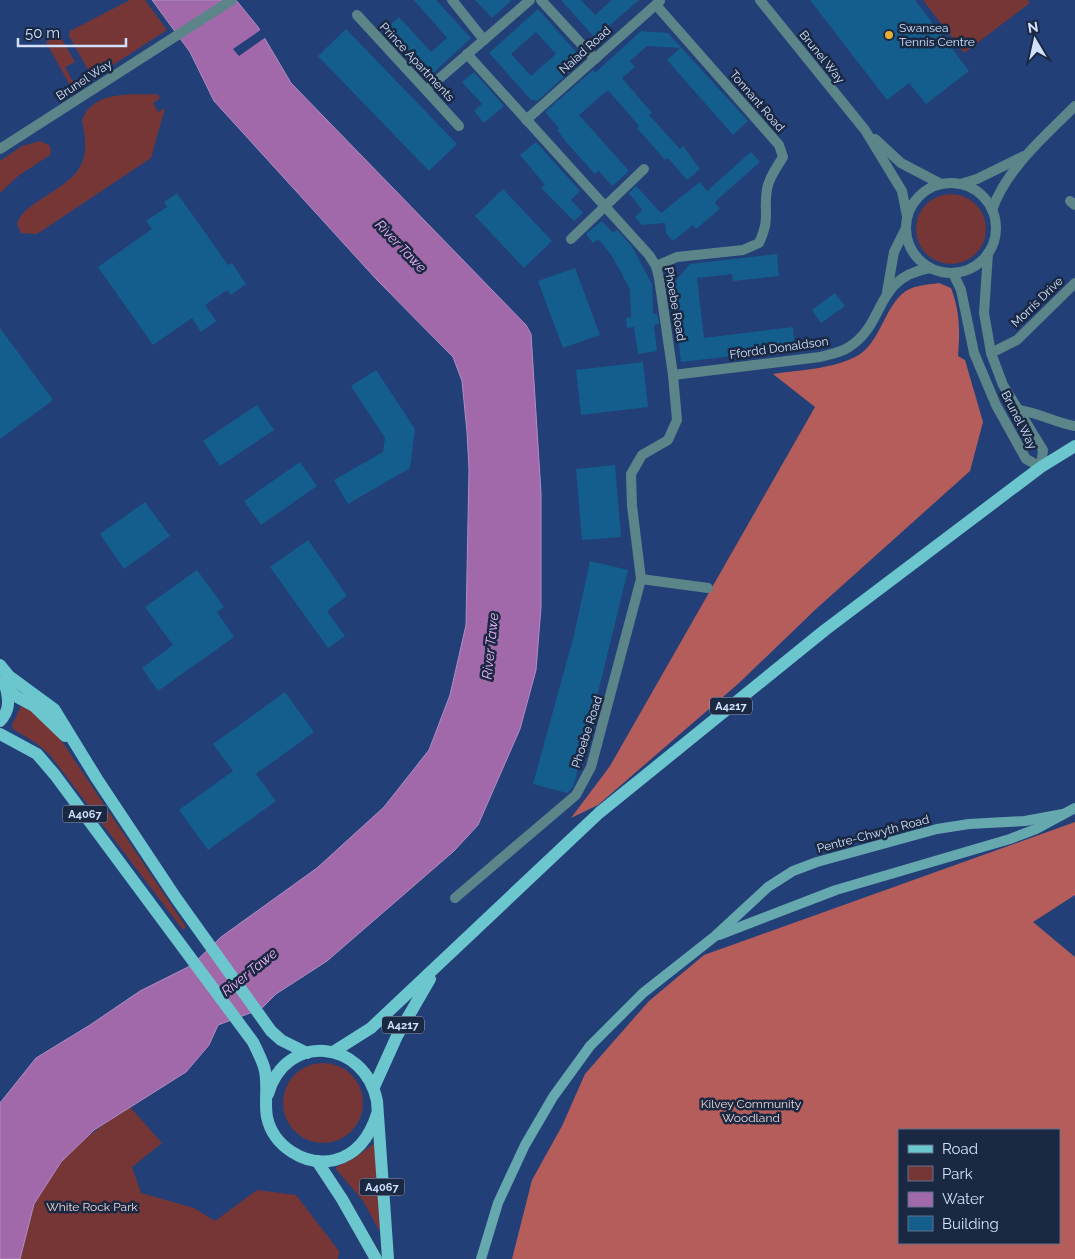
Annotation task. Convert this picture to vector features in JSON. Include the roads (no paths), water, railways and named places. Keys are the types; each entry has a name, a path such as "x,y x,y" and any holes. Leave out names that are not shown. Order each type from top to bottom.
{"main road":[{"name":"A4217","path":"334,1052 371,1028 599,814 825,630 1041,467 1075,446"},
{"name":"A4067","path":"0,665 9,676 54,709 81,755 176,898 271,1031 281,1040 307,1053"},
{"name":"A4067","path":"3,685 34,706 57,727 81,755"},
{"path":"0,721 5,715 10,702 3,685"},
{"name":"A4067","path":"0,734 37,754 55,775 157,909 253,1042 264,1068 267,1117 273,1133 285,1147 300,1157 317,1161 334,1160 349,1154 362,1144 372,1130 377,1114"},
{"name":"Pentre-Chwyth Road","path":"714,937 836,890 1010,839 1036,829 1075,808"},
{"name":"Pentre-Chwyth Road","path":"481,1259 498,1204 525,1145 553,1097 590,1046 643,992 714,937 768,887 793,871 817,862 937,829 969,824 1025,821 1063,814"},
{"name":"A4217","path":"374,1088 397,1036 438,966"},
{"name":"A4067","path":"267,1099 271,1084 280,1070 292,1060 307,1053 334,1052 351,1059 365,1071 374,1088 388,1259"},
{"name":"A4067","path":"317,1161 342,1199 376,1259"}],"street":[{"name":"Brunel Way","path":"0,149 232,0"},
{"path":"452,0 484,40"},
{"path":"426,90 530,0"},
{"path":"541,0 595,59"},
{"name":"Brunel Way","path":"760,0 865,130 902,191 908,216"},
{"name":"Naiad Road","path":"526,120 659,2"},
{"name":"Tonnant Road","path":"656,266 676,256 743,250 758,243 767,226 767,189 770,177 782,157 779,145 659,2"},
{"name":"Prince Apartments","path":"357,15 459,126"},
{"name":"Phoebe Road","path":"455,898 576,796 591,768 642,579 632,506 631,474 642,455 668,440 677,420 673,375 656,266 605,205 467,54"},
{"path":"992,210 998,193 1025,156 1075,106"},
{"name":"Brunel Way","path":"865,130 902,164 941,184"},
{"path":"960,184 973,188 984,198 992,210 995,232 988,253 979,263 952,273 930,268 912,251 906,228 912,204 920,195 941,184 960,184 977,180 1025,156"},
{"path":"570,239 644,169"},
{"name":"Ffordd Donaldson","path":"887,292 894,252 906,228"},
{"name":"Brunel Way","path":"952,273 966,308 974,353 996,405 1026,459 1041,467 1042,450 1003,385 991,353 984,313 988,253"},
{"name":"Ffordd Donaldson","path":"673,375 820,357 840,352 856,342 866,331 887,292 903,276 915,270 930,268"},
{"name":"Morris Drive","path":"991,353 1017,340 1075,283"},
{"path":"1018,410 1032,412 1052,421 1075,426"},
{"path":"642,579 708,588"}],"water":[{"name":"River Tawe","path":"152,0 236,0 258,27 291,83 526,325 531,334 541,493 541,607 536,670 520,729 478,825 454,851 327,961 276,994 261,1009 218,1025 209,1045 186,1072 94,1130 61,1162 34,1204 20,1259 0,1259 0,1103 36,1058 90,1025 140,991 192,965 221,937 317,868 384,807 429,750 450,695 466,625 469,469 462,381 453,357 377,280 214,101 190,52"}],"place":[{"name":"Swansea Tennis Centre","path":"889,35"}],"park label":[{"name":"Kilvey Community Woodland","path":"751,1111"},
{"name":"White Rock Park","path":"92,1207"}]}
